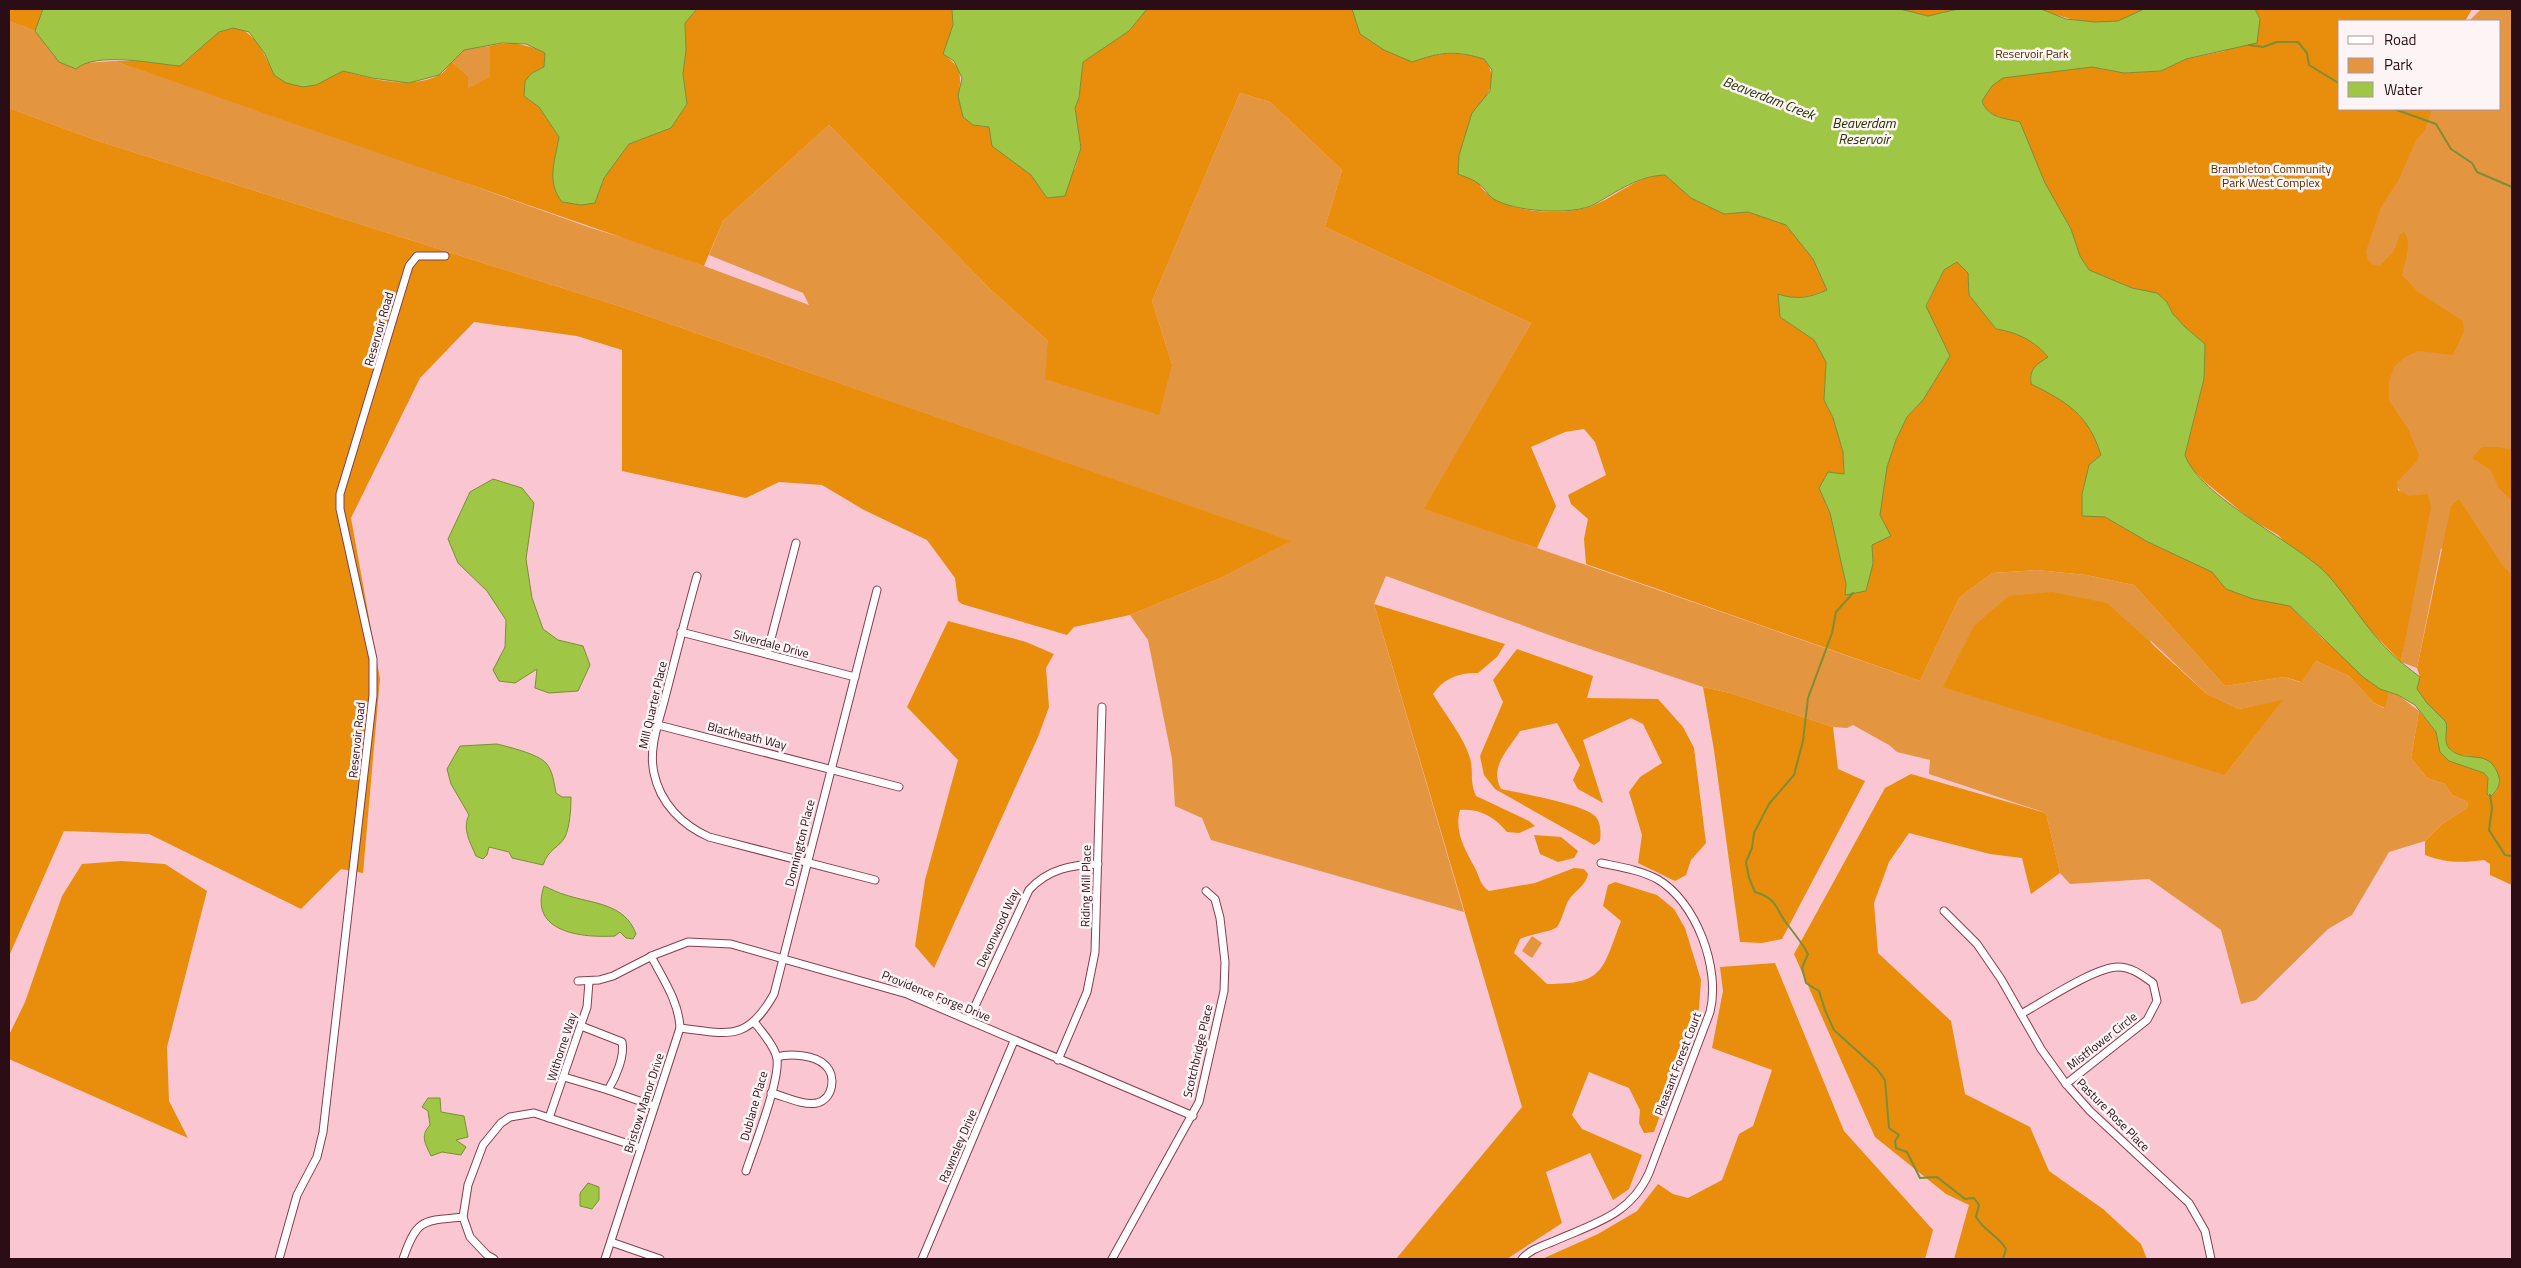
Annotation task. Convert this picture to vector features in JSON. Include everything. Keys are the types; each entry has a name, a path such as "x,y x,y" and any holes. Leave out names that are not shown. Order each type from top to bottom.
{"street":[{"name":"Reservoir Road","path":"279,1259 297,1195 317,1157 323,1132 373,695 373,660 340,510 340,494 409,266 417,256 444,256"},
{"path":"767,654 796,543"},
{"name":"Mill Quarter Place","path":"697,576 658,725 652,758 659,790 680,819 696,831 710,837 875,880"},
{"name":"Donnington Place","path":"755,1022 774,994 878,590"},
{"name":"Silverdale Drive","path":"681,632 855,677"},
{"name":"Riding Mill Place","path":"1058,1060 1081,1009 1093,970 1097,930 1102,706"},
{"name":"Blackheath Way","path":"658,725 900,787"},
{"name":"Pleasant Forest Court","path":"1522,1259 1537,1248 1610,1216 1637,1196 1650,1173 1710,1012 1714,994 1713,977 1708,956 1692,916 1680,897 1646,874 1601,862"},
{"name":"Devonwood Way","path":"969,1019 1029,890 1038,880 1058,869 1073,865 1098,864"},
{"name":"Scotchbridge Place","path":"1112,1259 1193,1116 1199,1102 1224,991 1225,962 1220,918 1215,899 1206,891"},
{"name":"Pasture Rose Place","path":"1944,911 1977,944 2002,979 2041,1049 2066,1084 2090,1111 2189,1203 2205,1231 2211,1259"},
{"name":"Providence Forge Drive","path":"578,981 589,982 613,976 651,956 688,942 732,944 881,985 969,1019 1014,1041 1193,1116"},
{"name":"Bristow Manor Drive","path":"605,1259 680,1028 680,1015 675,1002 651,956"},
{"name":"Mistflower Circle","path":"2021,1014 2098,971 2118,967 2138,972 2153,983 2157,1001 2147,1020 2066,1084"},
{"name":"Withorne Way","path":"550,1118 587,1007 589,982"},
{"path":"680,1028 725,1032 740,1030 755,1022"},
{"name":"Dublane Place","path":"746,1171 771,1093 778,1057 755,1022"},
{"path":"581,1026 622,1042 624,1049 614,1080 608,1090"},
{"name":"Rawnsley Drive","path":"922,1259 1014,1041"},
{"path":"771,1093 808,1103 816,1103 827,1096 832,1083 832,1074 823,1063 788,1054 778,1057"},
{"path":"564,1077 654,1106"},
{"path":"494,1259 487,1255 470,1237 463,1217 468,1185 483,1145 493,1130 510,1117 534,1113 641,1148"},
{"path":"403,1259 409,1241 418,1226 426,1222 463,1217"},
{"path":"611,1242 660,1259"}],"green space":[{"path":"9,9 43,9 35,31 9,21"},
{"path":"697,9 952,9 953,25 943,54 954,63 959,72 958,96 973,125 989,127 992,146 1031,175 1047,198 1075,169 1081,148 1075,107 1079,98 1083,62 1129,31 1147,9 1352,9 1360,34 1412,62 1431,56 1448,54 1464,54 1484,58 1491,71 1492,82 1489,91 1471,118 1468,129 1469,143 1474,170 1479,184 1488,194 1500,202 1515,207 1548,212 1580,209 1601,202 1645,179 1665,175 1691,198 1724,214 1748,212 1786,225 1813,259 1827,290 1803,297 1778,295 1780,317 1814,340 1826,362 1824,400 1833,418 1843,452 1844,474 1819,488 1830,513 1846,584 1873,564 1872,545 1887,467 1896,440 1907,417 1923,400 1950,356 1926,307 1944,270 1957,262 1968,273 1969,295 1996,329 2011,332 2031,341 2048,357 2048,392 2074,410 2094,435 2102,462 2105,517 2148,542 2212,572 2226,589 2290,606 2323,639 2380,689 2389,692 2385,708 2374,703 2349,676 2316,661 2301,682 2284,677 2225,686 2134,585 2086,575 2037,570 1992,573 1959,598 1920,681 1586,564 1584,539 1588,519 1571,504 1568,495 1606,475 1595,442 1584,429 1565,432 1531,447 1556,506 1537,548 1424,509 1531,323 1325,227 1342,170 1270,102 1240,93 1152,301 1172,364 1159,415 1045,379 1048,341 992,291 829,125 723,221 704,266 114,61 139,61 180,66 218,33 228,28 238,28 246,32 260,47 274,75 316,85 343,71 391,82 416,82 441,74 452,62 468,76 468,89 490,76 490,46 518,44 531,47 545,53 544,67 532,73 524,96 539,107 559,137 553,170 595,202 604,178 629,144 671,128 687,104 683,74 686,50 685,23"},
{"path":"1900,9 1958,9 1928,16"},
{"path":"2041,9 2144,9 2119,21 2089,23 2069,19"},
{"name":"Brambleton Community Park West Complex","path":"2255,9 2472,9 2466,20 2338,20 2338,110 2432,110 2425,130 2416,140 2398,181 2381,207 2366,251 2367,259 2373,265 2380,266 2394,251 2400,234 2404,232 2407,237 2408,247 2402,275 2418,292 2463,321 2464,331 2453,355 2418,351 2405,357 2394,367 2389,381 2389,401 2408,429 2419,455 2417,461 2397,482 2398,490 2409,496 2428,494 2431,507 2401,662 2278,535 2249,518 2205,482 2189,466 2185,455 2204,379 2205,344 2185,327 2173,314 2167,302 2157,294 2132,288 2089,270 2080,256 2071,229 2003,118 1996,116 1985,108 1982,101 1992,86 2002,78 2092,67 2124,73 2161,71 2186,59 2225,51 2260,19"},
{"path":"2481,9 2512,9 2512,645 2441,548 2417,668 2401,662 2425,525 2392,480 2341,250 2413,110 2501,110 2501,20 2470,20"},
{"path":"9,21 35,31 59,62 76,69 83,63 114,61 360,145 588,227 653,247 809,305 803,293 709,255 723,221 829,125 992,291 1048,341 1172,364 1152,301 1240,93 1270,102 1342,170 1325,227 1531,323 1425,509 1920,681 1959,598 1992,573 2037,570 2086,575 2134,585 2225,686 2284,677 2300,682 2316,661 2349,676 2374,703 2384,708 2389,692 2398,695 2419,711 2411,758 2427,778 2445,784 2452,795 2468,802 2467,808 2442,824 2425,841 2389,852 2352,915 2328,929 2256,1000 2241,1004 2221,930 2149,879 2070,884 2060,873 2046,813 1929,774 1930,760 1897,752 1889,745 1853,725 1847,728 1833,727 1730,693 1703,687 1563,640 1386,576 1374,604 1464,912 1211,840 1202,818 1175,806 1172,759 1148,640 1130,615 1223,577 1290,541 622,307 95,140 9,108","holes":["2150,640 2207,694 2239,709 2282,701 2225,775"]},
{"path":"490,46 490,76 468,90 468,76 452,62 463,50"},
{"path":"9,108 95,140 622,307 1291,541 1223,577 1130,615 1074,627 1067,635 962,604 958,601 955,578 927,540 864,510 822,485 779,482 746,498 622,471 622,350 577,336 474,322 420,378 351,518 380,679 363,873 341,869 301,909 149,834 64,831 9,956"},
{"path":"2482,447 2498,447 2512,450 2512,501 2498,487 2491,470 2472,458"},
{"path":"2459,499 2503,566 2512,575 2512,885 2490,875 2490,864 2484,860 2454,862 2425,855 2425,841 2442,824 2467,808 2468,802 2452,795 2445,784 2427,778 2411,758 2419,711 2436,732 2438,743 2449,761 2484,773 2488,778 2487,794 2489,796 2496,792 2500,781 2469,756 2458,755 2448,747 2445,742 2446,722 2427,703 2417,689 2420,677 2417,668 2451,506"},
{"path":"2052,592 2107,603 2207,694 2239,709 2283,700 2225,775 1943,687 1974,626 2009,596"},
{"path":"1374,604 1505,644 1497,657 1478,673 1453,677 1437,688 1433,694 1467,750 1476,796 1529,821 1535,826 1519,833 1507,832 1492,818 1480,812 1460,810 1458,825 1464,847 1482,884 1489,891 1535,883 1574,868 1584,869 1588,874 1585,882 1570,897 1557,927 1520,939 1514,953 1547,984 1580,981 1591,977 1599,971 1605,962 1621,921 1603,906 1608,885 1615,882 1657,895 1674,909 1685,928 1701,980 1699,1009 1654,1132 1644,1133 1639,1123 1640,1110 1629,1088 1589,1072 1572,1115 1582,1129 1642,1155 1629,1189 1613,1200 1590,1153 1546,1172 1562,1223 1507,1259 1396,1259 1522,1107"},
{"path":"948,621 1026,642 1054,654 1046,668 1049,707 1038,737 934,968 915,946 925,880 958,760 907,707"},
{"path":"1517,649 1593,676 1587,698 1658,699 1683,727 1694,748 1706,843 1691,860 1686,875 1675,881 1638,863 1642,835 1629,792 1640,777 1662,763 1643,724 1631,718 1583,740 1603,803 1578,789 1573,780 1580,765 1557,723 1520,731 1499,766 1497,773 1501,789 1565,803 1595,816 1599,824 1600,841 1594,845 1495,789 1484,775 1480,756 1503,702 1493,680"},
{"path":"1703,687 1730,693 1833,727 1838,769 1865,781 1782,939 1762,943 1740,942 1714,750"},
{"path":"1911,774 2046,813 2060,873 2031,894 2022,858 1990,854 1909,833 1889,862 1874,903 1878,953 1951,1021 1965,1094 2030,1127 2049,1171 2103,1209 2141,1244 2147,1259 1954,1259 1969,1205 1946,1194 1875,1137 1794,954 1885,788"},
{"path":"1534,835 1561,837 1578,851 1574,858 1558,862 1540,854"},
{"path":"121,861 165,864 207,891 167,1047 169,1101 188,1138 9,1059 9,1035 25,1002 62,896 82,864"},
{"path":"1532,936 1542,943 1532,958 1522,951"},
{"path":"1775,963 1844,1131 1933,1230 1925,1259 1542,1259 1598,1234 1637,1211 1658,1184 1673,1194 1688,1198 1722,1180 1739,1134 1753,1126 1772,1070 1712,1048 1723,991 1720,967"}],"water":[{"path":"43,9 697,9 685,23 686,50 683,74 687,104 671,128 629,144 604,178 595,203 581,205 562,202 554,187 553,171 559,137 539,107 524,96 525,81 532,73 544,67 545,53 526,44 502,43 464,50 439,75 409,83 372,78 343,71 316,85 303,87 286,83 274,75 265,54 249,32 233,28 219,32 180,66 141,61 111,60 85,64 76,69 59,62 35,31"},
{"path":"952,9 1147,9 1129,31 1083,62 1079,98 1075,108 1081,148 1065,196 1047,198 1031,175 992,146 989,127 973,125 963,117 958,96 962,78 954,61 943,54 953,25"},
{"name":"Beaverdam Reservoir","path":"1352,9 1900,9 1928,16 1958,9 2041,9 2066,19 2095,22 2118,21 2144,9 2255,9 2260,19 2257,43 2186,59 2161,71 2124,73 2092,67 2003,78 1992,86 1982,101 1992,114 2020,122 2045,183 2071,229 2080,256 2089,270 2132,288 2157,293 2167,302 2173,314 2185,327 2205,344 2204,379 2185,455 2194,471 2227,502 2311,560 2326,573 2382,644 2420,677 2417,689 2427,703 2446,722 2447,746 2456,753 2483,759 2495,767 2499,777 2499,786 2496,791 2490,797 2487,794 2488,778 2484,773 2449,761 2440,752 2436,732 2415,705 2398,695 2380,689 2363,677 2290,606 2253,599 2226,589 2212,572 2148,542 2105,517 2082,516 2082,494 2089,465 2101,455 2096,441 2083,419 2075,411 2031,384 2032,371 2048,357 2031,341 2011,332 1996,329 1969,295 1968,273 1957,262 1944,270 1926,306 1950,356 1923,400 1907,417 1896,440 1887,467 1880,515 1891,536 1872,545 1873,564 1866,591 1845,595 1846,584 1830,513 1819,488 1828,472 1844,474 1843,452 1833,418 1824,400 1826,362 1814,340 1780,317 1778,294 1802,297 1827,290 1813,259 1786,225 1748,212 1724,214 1691,198 1665,175 1637,181 1585,208 1543,211 1501,203 1492,198 1477,182 1458,174 1459,155 1472,113 1490,91 1492,70 1484,59 1464,54 1448,53 1412,62 1384,50 1360,34"},
{"path":"493,479 522,488 534,503 526,559 532,598 543,629 558,640 583,646 590,665 578,691 549,693 535,688 537,669 515,683 499,681 493,670 505,647 506,620 487,591 458,563 448,539 470,492"},
{"path":"497,744 523,751 542,760 546,763 553,777 556,793 562,797 571,797 567,833 560,844 545,859 543,865 512,858 509,852 489,847 487,855 483,859 476,856 469,841 466,825 469,815 451,784 447,769 460,746"},
{"path":"544,886 563,894 616,910 631,924 636,934 633,939 626,938 620,932 615,936 588,936 561,929 551,923 544,914 541,902"},
{"path":"428,1098 440,1098 441,1112 464,1116 468,1137 456,1140 466,1147 461,1155 442,1152 431,1156 424,1140 425,1133 430,1125 428,1111 422,1107"},
{"path":"588,1183 599,1187 599,1200 592,1209 580,1206 580,1193"}],"waterway":[{"path":"2249,45 2263,47 2277,42 2298,42 2307,53 2309,65 2338,83"},
{"path":"2397,110 2436,124 2451,149 2472,163 2477,172 2512,187"},
{"path":"1853,593 1836,612 1832,633 1808,698 1803,741 1794,775 1769,804 1754,833 1752,848 1746,862 1749,878 1755,892 1772,901 1808,954 1802,968 1806,983 1819,991 1834,1030 1877,1069 1885,1080 1889,1128 1899,1135 1895,1141 1896,1148 1907,1152 1920,1178 1937,1177 1965,1199 1974,1198 1979,1205 1976,1217 2006,1249 2003,1259"},
{"name":"Beaverdam Creek","path":"2490,795 2492,808 2489,830 2505,855 2512,856"}],"park label":[{"name":"Reservoir Park","path":"2032,54"}]}
